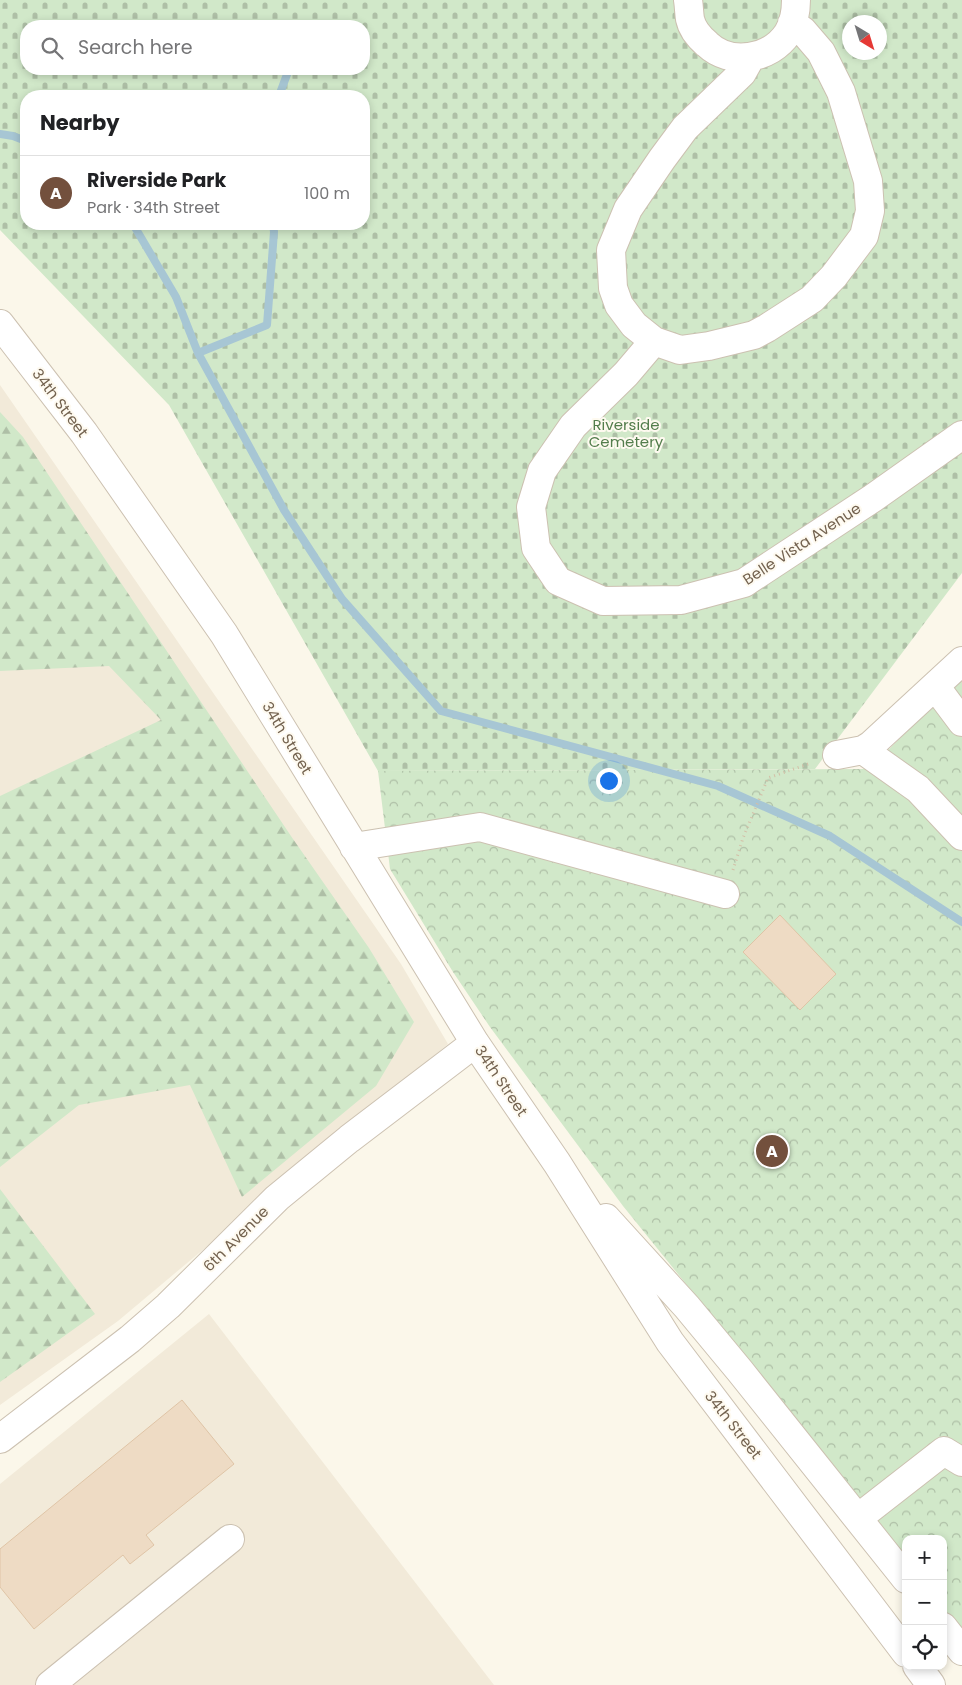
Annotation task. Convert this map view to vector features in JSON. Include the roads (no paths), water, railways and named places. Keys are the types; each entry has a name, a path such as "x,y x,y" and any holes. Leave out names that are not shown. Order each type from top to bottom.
{"street":[{"path":"688,0 690,21 700,38 722,54 736,58 751,57 771,50 788,33 794,12"},
{"path":"751,57 742,73 685,128 662,159 628,209 611,250 613,288 619,305 634,325 654,341 680,350 709,346 754,335 767,328 812,299 834,276 864,236 870,211 868,181 841,92 821,52 803,31 794,12"},
{"name":"34th Street","path":"0,324 84,433 224,634 475,1043 557,1163 670,1342 902,1647"},
{"name":"Belle Vista Avenue","path":"654,341 626,374 573,426 542,471 531,508 536,548 558,581 603,601 681,600 744,583 873,498 962,435"},
{"path":"962,661 871,745 850,752 918,790 962,836"},
{"path":"935,686 962,722"},
{"path":"354,847 480,827 725,894"},
{"name":"6th Avenue","path":"0,1439 130,1339 168,1306 277,1198 357,1133 475,1043"},
{"name":"34th Street","path":"557,1163 687,1307 902,1574"},
{"path":"858,1518 944,1451 962,1462"},
{"path":"50,1685 230,1539"},
{"path":"947,1632 962,1651"}],"waterway":[{"path":"281,90 287,75"},
{"path":"0,134 20,139"},
{"path":"137,230 176,297 198,353 284,510 342,599 441,711 718,786 830,836 962,922"},
{"path":"198,353 267,325 274,230"}],"place":[{"name":"Riverside Park","path":"772,1151"}],"park label":[{"name":"Riverside Cemetery","path":"626,434"}]}
